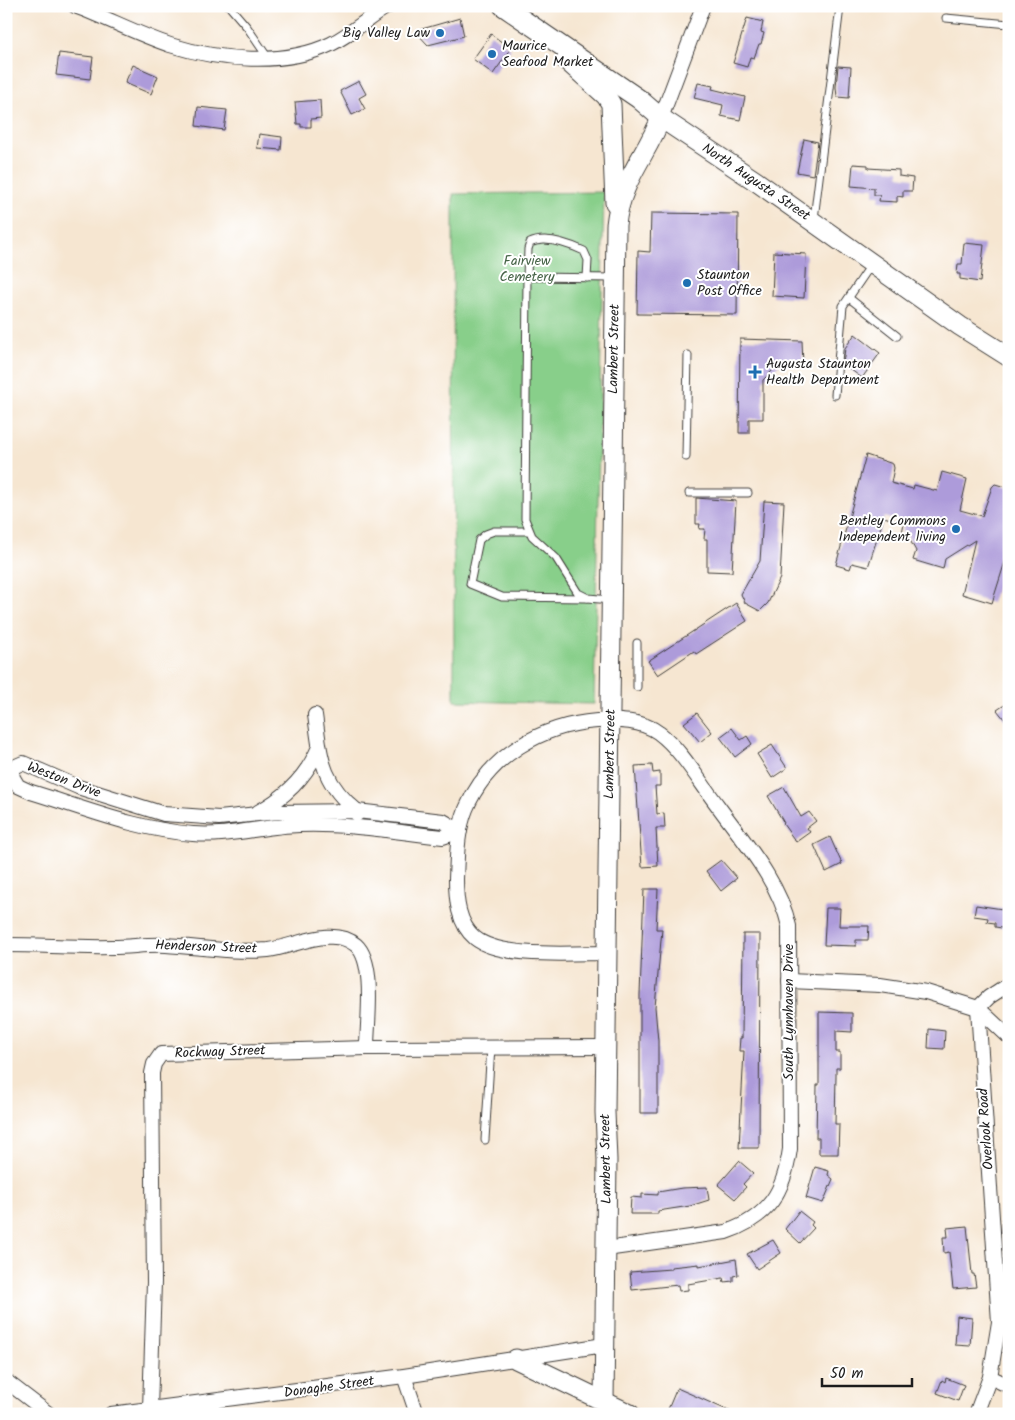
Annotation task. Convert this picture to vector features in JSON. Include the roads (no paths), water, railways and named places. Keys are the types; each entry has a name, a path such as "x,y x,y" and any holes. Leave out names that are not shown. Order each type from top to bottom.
{"street":[{"path":"75,6 149,37 190,50 268,58 308,53 330,45 388,6"},
{"name":"North Augusta Street","path":"503,6 639,99 661,118 814,222 960,326 1009,357"},
{"path":"661,118 703,6"},
{"path":"527,22 606,96 611,104 616,225"},
{"name":"Lambert Street","path":"604,1401 606,1047 616,225 617,211 626,182 651,143 661,118"},
{"path":"316,715 322,765 328,778 344,799 357,811 356,827"},
{"name":"South Lynnhaven Drive","path":"606,1248 726,1232 754,1219 772,1203 786,1174 790,1149 788,924 780,901 757,860 680,755 660,733 633,722 610,721 562,727 545,732 514,750 479,785 466,810 460,831 456,898 461,918 476,939 501,951 608,954"},
{"path":"253,815 270,806 296,784 312,764 320,746"},
{"name":"Weston Drive","path":"23,763 78,788 164,814 196,818 278,812 357,811 443,821 460,831 443,837 356,827 298,825 212,835 172,832 131,823 31,792 18,786 13,772 17,765 23,763"},
{"name":"Henderson Street","path":"6,944 115,947 164,945 212,950 256,950 281,948 319,938 343,938 356,946 367,962 367,1048"},
{"path":"790,981 880,985 926,992 978,1008 1009,1038"},
{"path":"978,1008 989,997 1009,984"},
{"name":"Overlook Road","path":"976,1414 990,1377 999,1322 978,1008"},
{"name":"Rockway Street","path":"150,1409 154,1282 152,1073 154,1064 161,1054 367,1048 606,1047"},
{"name":"Donaghe Street","path":"111,1414 404,1376 604,1345"},
{"path":"516,1359 630,1414"},
{"path":"404,1376 417,1414"},
{"path":"990,1377 1009,1386"},
{"path":"6,1381 48,1414"}],"lane":[{"path":"229,6 248,27 268,58"},
{"path":"814,222 840,7"},
{"path":"946,18 1009,24"},
{"path":"587,278 588,260 584,251 573,246 537,239 530,243 527,277 526,519 529,532 556,558 576,591 588,598"},
{"path":"836,396 842,312 872,263"},
{"path":"527,277 616,278"},
{"path":"849,298 897,336"},
{"path":"686,457 688,355"},
{"path":"689,493 748,493"},
{"path":"529,532 494,531 486,534 480,540 470,584 502,597 612,600"},
{"path":"637,643 637,687"},
{"path":"485,1140 491,1047"}],"place":[{"name":"Big Valley Law","path":"440,33"},
{"name":"Maurice Seafood Market","path":"492,54"},
{"name":"Staunton Post Office","path":"687,283"},
{"name":"Augusta Staunton Health Department","path":"755,372"},
{"name":"Bentley Commons Independent living","path":"956,529"}],"park label":[{"name":"Fairview Cemetery","path":"527,270"}]}
